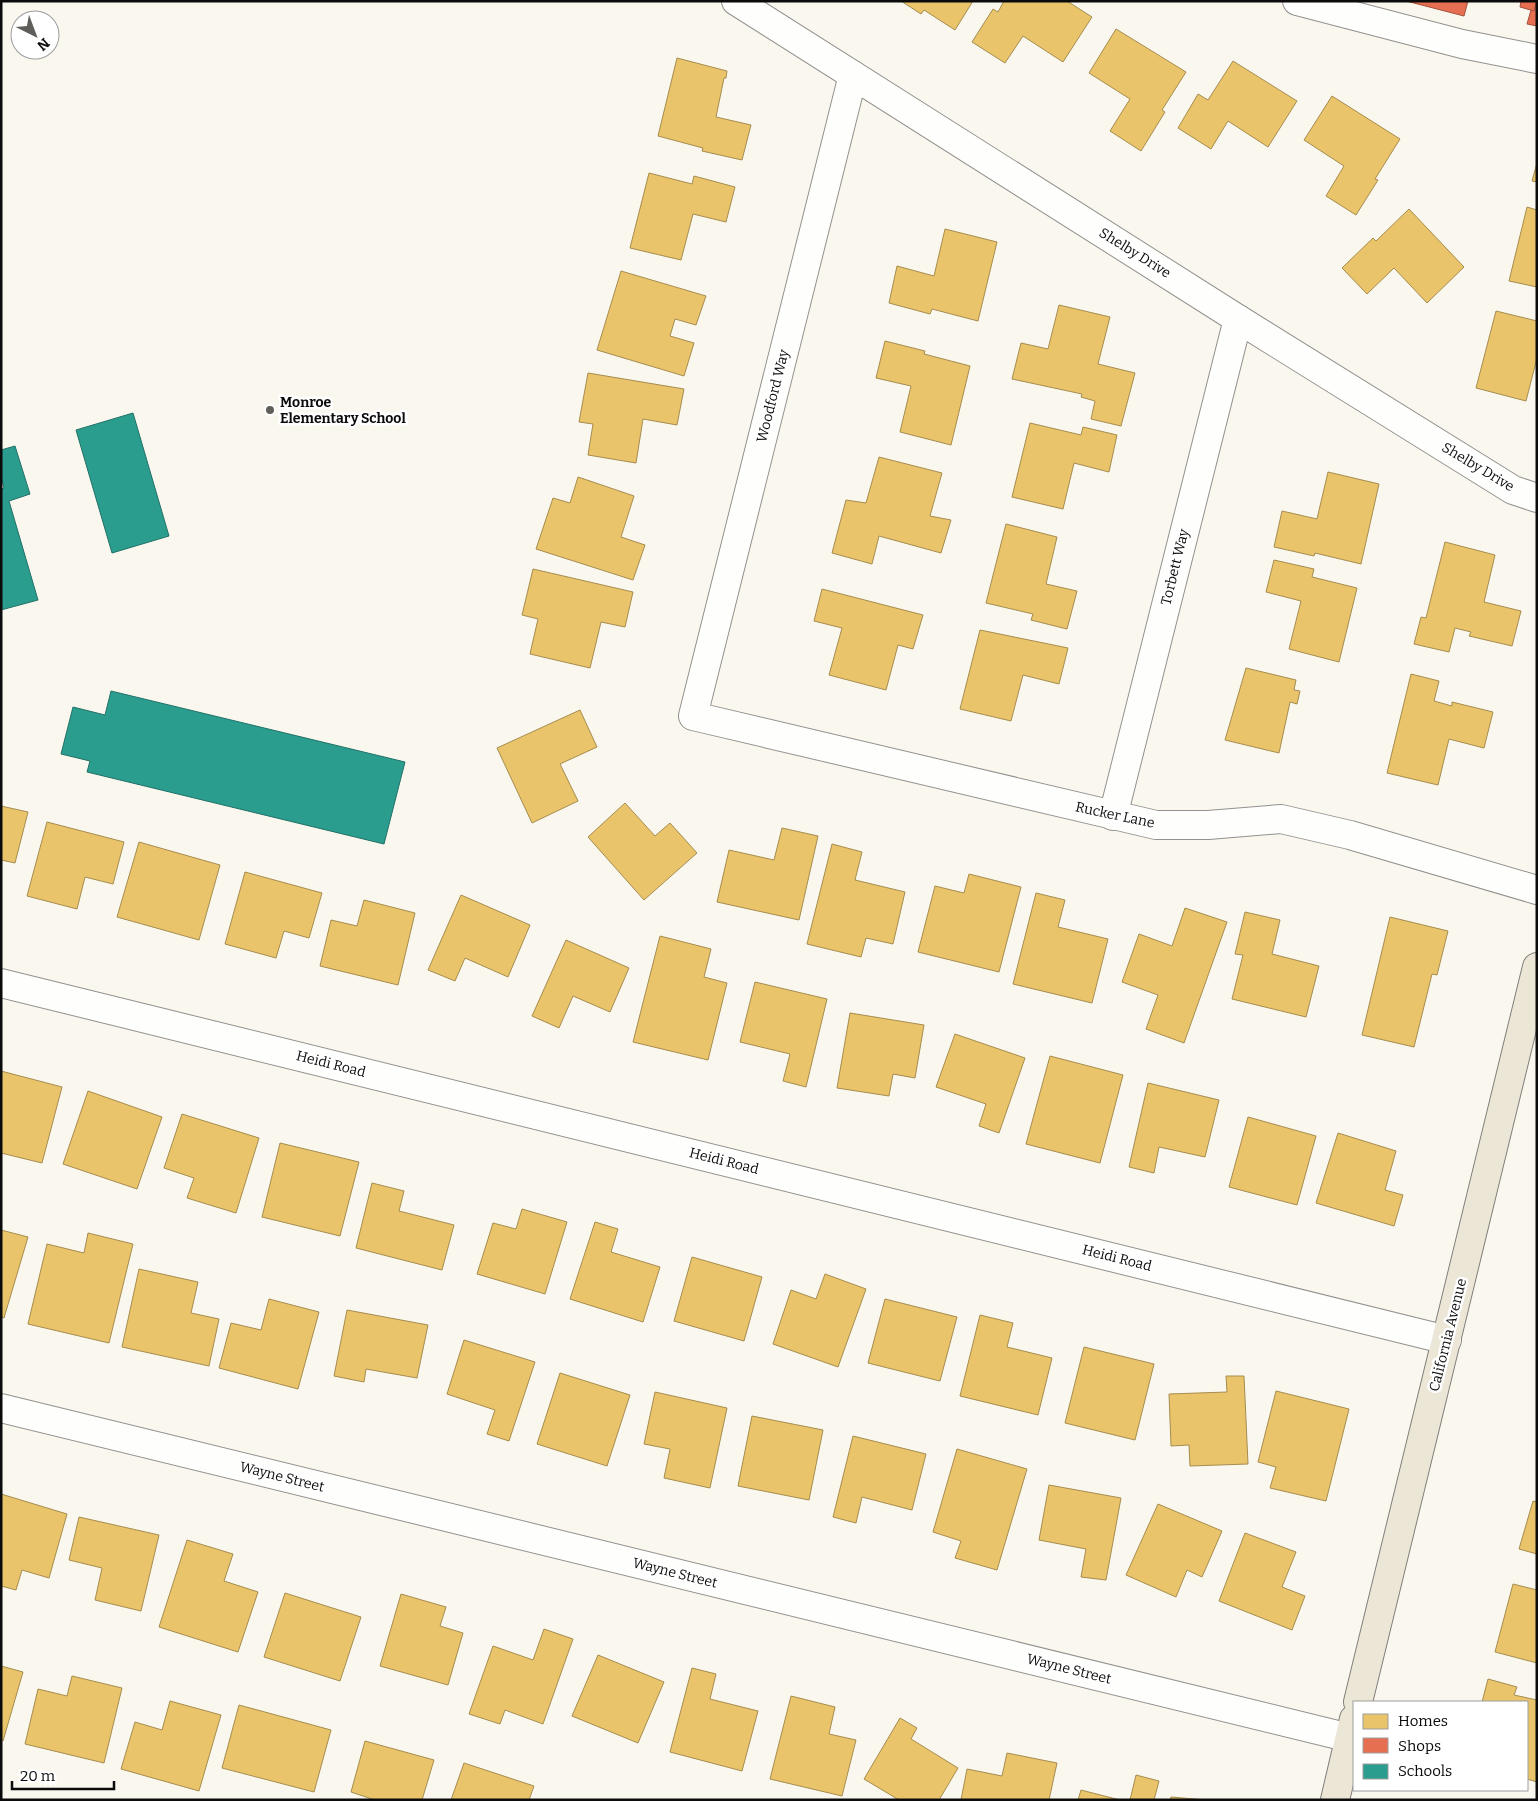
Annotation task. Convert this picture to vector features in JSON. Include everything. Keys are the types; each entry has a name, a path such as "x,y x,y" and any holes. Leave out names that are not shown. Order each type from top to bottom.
{"main road":[{"name":"California Avenue","path":"1358,1701 1537,967"},
{"path":"1335,1800 1352,1728"}],"street":[{"name":"Shelby Drive","path":"736,1 1238,319 1513,490 1537,498"},
{"path":"1297,1 1462,44 1537,59"},
{"name":"Woodford Way","path":"693,716 853,75"},
{"name":"Torbett Way","path":"1113,816 1238,319"},
{"name":"Rucker Lane","path":"693,716 1156,825 1208,825 1281,819 1350,836 1537,890"},
{"name":"Heidi Road","path":"1,983 1447,1340"},
{"name":"Wayne Street","path":"1,1408 1352,1728"}],"building: Homes":[{"path":"901,1 973,1 955,30 924,10 921,14"},
{"path":"1004,1 1067,1 1092,17 1063,62 1023,36 1005,63 972,42 993,9 998,12"},
{"path":"1116,29 1186,72 1162,110 1165,112 1141,151 1110,131 1130,99 1089,73"},
{"path":"677,58 727,71 716,117 751,125 742,160 702,151 703,148 658,136"},
{"path":"1233,61 1297,101 1268,147 1228,121 1211,149 1178,128 1198,94 1208,100"},
{"path":"1332,96 1400,139 1375,179 1378,180 1356,215 1326,196 1344,166 1304,140"},
{"path":"1537,163 1537,182 1532,181"},
{"path":"649,173 692,184 694,176 735,187 726,222 693,214 681,260 630,248"},
{"path":"1527,207 1537,210 1537,287 1509,281"},
{"path":"1409,209 1464,267 1427,303 1394,268 1367,294 1342,268 1373,238 1376,241"},
{"path":"945,229 997,242 978,321 932,309 930,314 889,303 897,266 934,276"},
{"path":"621,271 706,296 696,325 675,319 670,336 694,343 684,376 597,350"},
{"path":"1059,305 1110,317 1098,364 1135,373 1121,426 1091,419 1095,401 1081,397 1082,394 1012,379 1021,343 1048,349"},
{"path":"1496,311 1537,321 1537,358 1526,401 1476,388"},
{"path":"885,341 925,351 924,354 970,366 951,445 900,432 911,386 876,378"},
{"path":"588,373 684,389 677,425 643,419 636,463 588,455 593,424 579,422"},
{"path":"1030,423 1081,435 1083,427 1117,435 1109,472 1074,463 1063,509 1012,497"},
{"path":"879,457 942,473 930,516 951,520 941,553 879,536 872,564 832,553 846,500 866,503"},
{"path":"1328,472 1379,484 1361,564 1315,553 1314,556 1274,547 1282,511 1317,519"},
{"path":"578,477 634,496 621,537 645,545 633,580 536,549 553,498 570,503"},
{"path":"1006,524 1057,537 1046,584 1077,591 1067,629 1031,620 1033,614 986,603"},
{"path":"1445,542 1495,555 1484,602 1521,611 1512,646 1469,636 1471,632 1455,628 1449,652 1414,644 1421,617 1426,618"},
{"path":"1274,560 1314,569 1312,577 1357,588 1339,662 1289,649 1301,601 1266,592"},
{"path":"533,569 633,592 625,627 601,622 590,668 530,654 538,619 522,615"},
{"path":"822,589 923,615 913,649 898,645 886,690 829,675 842,628 814,621"},
{"path":"980,630 1068,648 1059,684 1023,675 1011,721 960,709"},
{"path":"1246,668 1296,680 1294,690 1300,691 1297,704 1290,702 1279,753 1225,740"},
{"path":"1411,674 1439,681 1434,701 1452,706 1452,702 1493,712 1484,748 1449,739 1438,785 1387,773"},
{"path":"580,710 597,747 560,764 578,801 532,823 497,748"},
{"path":"625,803 655,836 670,823 697,853 644,900 588,837"},
{"path":"1,806 28,812 15,863 1,860"},
{"path":"47,822 124,842 113,884 85,877 77,909 27,896"},
{"path":"782,828 818,836 799,920 717,902 729,850 774,860"},
{"path":"139,842 220,865 199,940 117,917"},
{"path":"832,844 862,852 855,880 905,892 893,944 866,938 861,957 807,944"},
{"path":"245,872 322,893 309,938 284,931 276,958 225,944"},
{"path":"969,874 1021,887 999,972 918,952 935,886 964,893"},
{"path":"1036,893 1065,900 1058,927 1108,939 1092,1003 1013,984"},
{"path":"461,895 530,925 508,977 465,958 455,981 428,970"},
{"path":"364,900 415,913 398,985 320,966 331,920 357,926"},
{"path":"1185,908 1227,922 1184,1043 1146,1029 1158,995 1122,982 1139,934 1172,946"},
{"path":"1245,912 1280,920 1272,954 1319,966 1306,1017 1232,999 1243,955 1235,954"},
{"path":"1390,917 1448,931 1437,975 1432,974 1414,1047 1362,1035"},
{"path":"660,936 711,949 704,977 727,983 708,1060 633,1042"},
{"path":"566,940 629,968 610,1012 573,996 559,1028 532,1016"},
{"path":"755,982 827,999 806,1087 783,1081 790,1054 740,1042"},
{"path":"850,1013 924,1025 915,1078 893,1074 889,1096 837,1088"},
{"path":"955,1034 1025,1058 999,1133 979,1126 986,1104 936,1087"},
{"path":"1050,1056 1123,1075 1100,1163 1026,1144"},
{"path":"1,1071 62,1087 42,1163 1,1153"},
{"path":"1148,1083 1219,1100 1205,1157 1159,1147 1154,1173 1129,1167"},
{"path":"88,1091 162,1117 137,1189 63,1164"},
{"path":"182,1114 259,1138 236,1213 187,1198 194,1178 164,1168"},
{"path":"1248,1117 1316,1136 1297,1205 1229,1187"},
{"path":"1338,1133 1396,1151 1385,1190 1403,1195 1394,1226 1316,1203"},
{"path":"280,1143 359,1162 340,1236 262,1217"},
{"path":"372,1183 404,1191 399,1211 454,1225 442,1270 356,1248"},
{"path":"522,1209 567,1222 545,1294 477,1274 493,1223 516,1229"},
{"path":"595,1222 618,1229 611,1252 660,1267 643,1322 570,1299"},
{"path":"1,1230 28,1237 4,1318 1,1317"},
{"path":"88,1233 133,1244 109,1343 28,1324 47,1244 84,1253"},
{"path":"692,1257 762,1277 744,1341 674,1321"},
{"path":"139,1269 198,1282 191,1313 219,1319 209,1366 122,1347"},
{"path":"825,1274 866,1289 838,1367 773,1344 791,1290 816,1299"},
{"path":"269,1299 319,1312 298,1389 219,1368 231,1323 261,1330"},
{"path":"885,1299 957,1317 940,1381 868,1363"},
{"path":"347,1310 428,1325 417,1378 366,1369 364,1382 334,1376"},
{"path":"980,1315 1013,1323 1007,1347 1052,1358 1038,1415 960,1396"},
{"path":"464,1340 535,1362 509,1441 487,1434 495,1410 447,1394"},
{"path":"1084,1347 1154,1364 1135,1440 1065,1423"},
{"path":"560,1373 630,1395 607,1466 537,1444"},
{"path":"1226,1376 1244,1376 1248,1464 1190,1466 1189,1445 1171,1446 1169,1394 1227,1392"},
{"path":"1276,1391 1349,1409 1326,1501 1270,1488 1276,1467 1258,1462"},
{"path":"655,1392 727,1408 710,1488 664,1478 670,1449 644,1444"},
{"path":"752,1416 823,1430 809,1500 738,1486"},
{"path":"853,1436 926,1454 912,1510 862,1497 856,1523 833,1517"},
{"path":"957,1449 1027,1469 997,1570 955,1558 961,1541 933,1532"},
{"path":"1049,1485 1121,1498 1106,1580 1081,1577 1086,1549 1039,1540"},
{"path":"1,1494 67,1514 49,1578 22,1570 16,1590 1,1586"},
{"path":"1533,1501 1537,1502 1537,1554 1519,1549"},
{"path":"1158,1504 1222,1531 1202,1577 1187,1570 1176,1597 1126,1575"},
{"path":"79,1517 159,1535 141,1611 95,1600 102,1568 69,1560"},
{"path":"1245,1533 1296,1552 1282,1587 1305,1596 1292,1630 1219,1601"},
{"path":"187,1540 233,1554 224,1581 258,1592 238,1652 159,1627"},
{"path":"1513,1584 1537,1590 1537,1663 1495,1652"},
{"path":"285,1593 361,1617 340,1681 264,1657"},
{"path":"401,1594 446,1607 440,1626 463,1633 448,1685 380,1666"},
{"path":"544,1629 573,1639 543,1724 505,1710 500,1724 469,1714 493,1646 533,1660"},
{"path":"598,1655 664,1682 638,1743 572,1716"},
{"path":"1,1666 23,1672 3,1741 1,1740"},
{"path":"692,1668 716,1674 710,1699 758,1711 742,1771 670,1752"},
{"path":"72,1676 122,1688 104,1763 25,1744 38,1689 67,1696"},
{"path":"1488,1679 1517,1687 1514,1695 1537,1700 1537,1782 1528,1779 1528,1701 1482,1701"},
{"path":"791,1696 835,1707 829,1734 856,1740 842,1796 770,1779"},
{"path":"170,1701 221,1715 199,1791 121,1769 135,1722 162,1730"},
{"path":"239,1705 331,1730 314,1792 222,1768"},
{"path":"900,1718 917,1728 911,1739 958,1768 939,1800 899,1800 864,1779"},
{"path":"365,1741 434,1760 422,1800 375,1800 351,1792"},
{"path":"1007,1753 1057,1763 1049,1800 961,1800 967,1769 1002,1776"},
{"path":"464,1763 534,1786 529,1800 451,1800"},
{"path":"1136,1775 1159,1781 1154,1800 1130,1800"},
{"path":"1081,1790 1120,1800 1078,1800"},
{"path":"1171,1797 1206,1800 1170,1800"}],"building: Shops":[{"path":"1406,1 1468,1 1464,16"},
{"path":"1521,1 1537,1 1534,11 1520,7"},
{"path":"1537,1 1537,26 1527,24 1531,10 1534,11"}],"building: Schools":[{"path":"133,413 169,536 112,553 76,430"},
{"path":"15,446 30,494 9,501 38,600 1,610 1,489 4,488 1,477 1,450"},
{"path":"111,691 405,762 384,844 87,772 90,761 61,754 73,707 105,715"}],"place":[{"name":"Monroe Elementary School","path":"270,410"}]}
